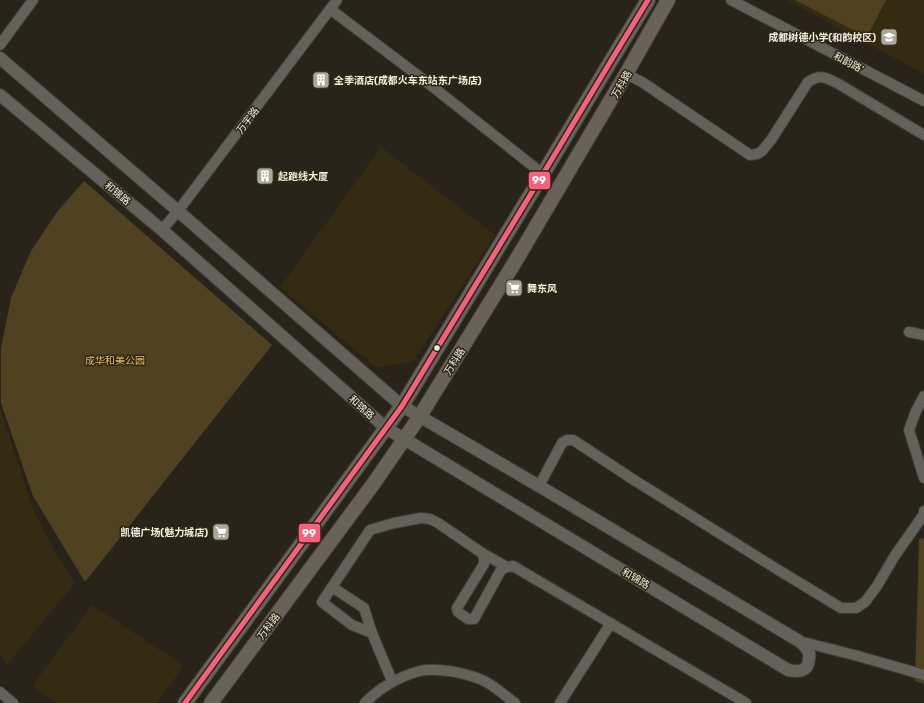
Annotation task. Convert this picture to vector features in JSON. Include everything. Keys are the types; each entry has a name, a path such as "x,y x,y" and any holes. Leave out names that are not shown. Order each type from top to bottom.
{"main road":[{"name":"万科路","path":"185,703 402,406 648,0"},
{"name":"万科路","path":"211,703 370,489 420,416 511,268 668,0"}],"street":[{"path":"0,45 33,0"},
{"name":"万宇路","path":"162,230 178,211 337,0"},
{"name":"和韵路’","path":"731,0 924,101"},
{"path":"330,9 424,80 543,174"},
{"path":"0,58 402,406 540,486 798,641 924,675"},
{"path":"626,74 642,82 750,155 757,154 762,151 771,140 808,82 814,78 824,77 837,83 924,135"},
{"name":"和锦路","path":"0,94 162,230 386,428 788,670 796,672 804,670 808,665 810,654 805,646 798,641"},
{"path":"909,332 924,335"},
{"path":"924,396 916,411 909,430 924,478"},
{"path":"540,486 562,442 573,440 667,501 842,608 856,608 865,602 924,514 924,511"},
{"path":"372,633 352,625 322,602 370,530 394,523 421,518 430,519 438,522 482,553 507,567"},
{"path":"482,553 484,564 457,608 458,612 468,619 474,619 501,570 513,566 746,703"},
{"path":"332,587 364,608 372,633 392,681"},
{"path":"560,703 611,623"},
{"path":"365,703 370,697 392,681 420,671 443,670 483,681 515,703"},
{"path":"0,692 13,703"}],"shaded area":[{"name":"成都树德小学(和韵校区)","path":"786,0 924,0 924,74"},
{"path":"381,147 495,235 413,362 376,367 280,287"},
{"path":"0,409 34,511 57,555 75,583 7,665 0,655"},
{"path":"92,605 184,666 157,703 56,703 32,686"}],"green space":[{"path":"795,0 886,0 867,37"},
{"name":"成华和美公园","path":"84,181 272,345 85,582 33,496 1,403 1,348 11,298 31,251 57,212"},
{"path":"924,538 924,684 915,681 919,539"}],"transit line":[{"name":"99","path":"185,703 402,406 648,0"}],"place":[{"name":"成都树德小学(和韵校区)","path":"889,37"},
{"name":"全季酒店(成都火车东站东广场店)","path":"321,80"},
{"name":"起跑线大厦","path":"265,176"},
{"name":"舞东风","path":"514,288"},
{"name":"凯德广场(魅力城店)","path":"221,532"}]}
